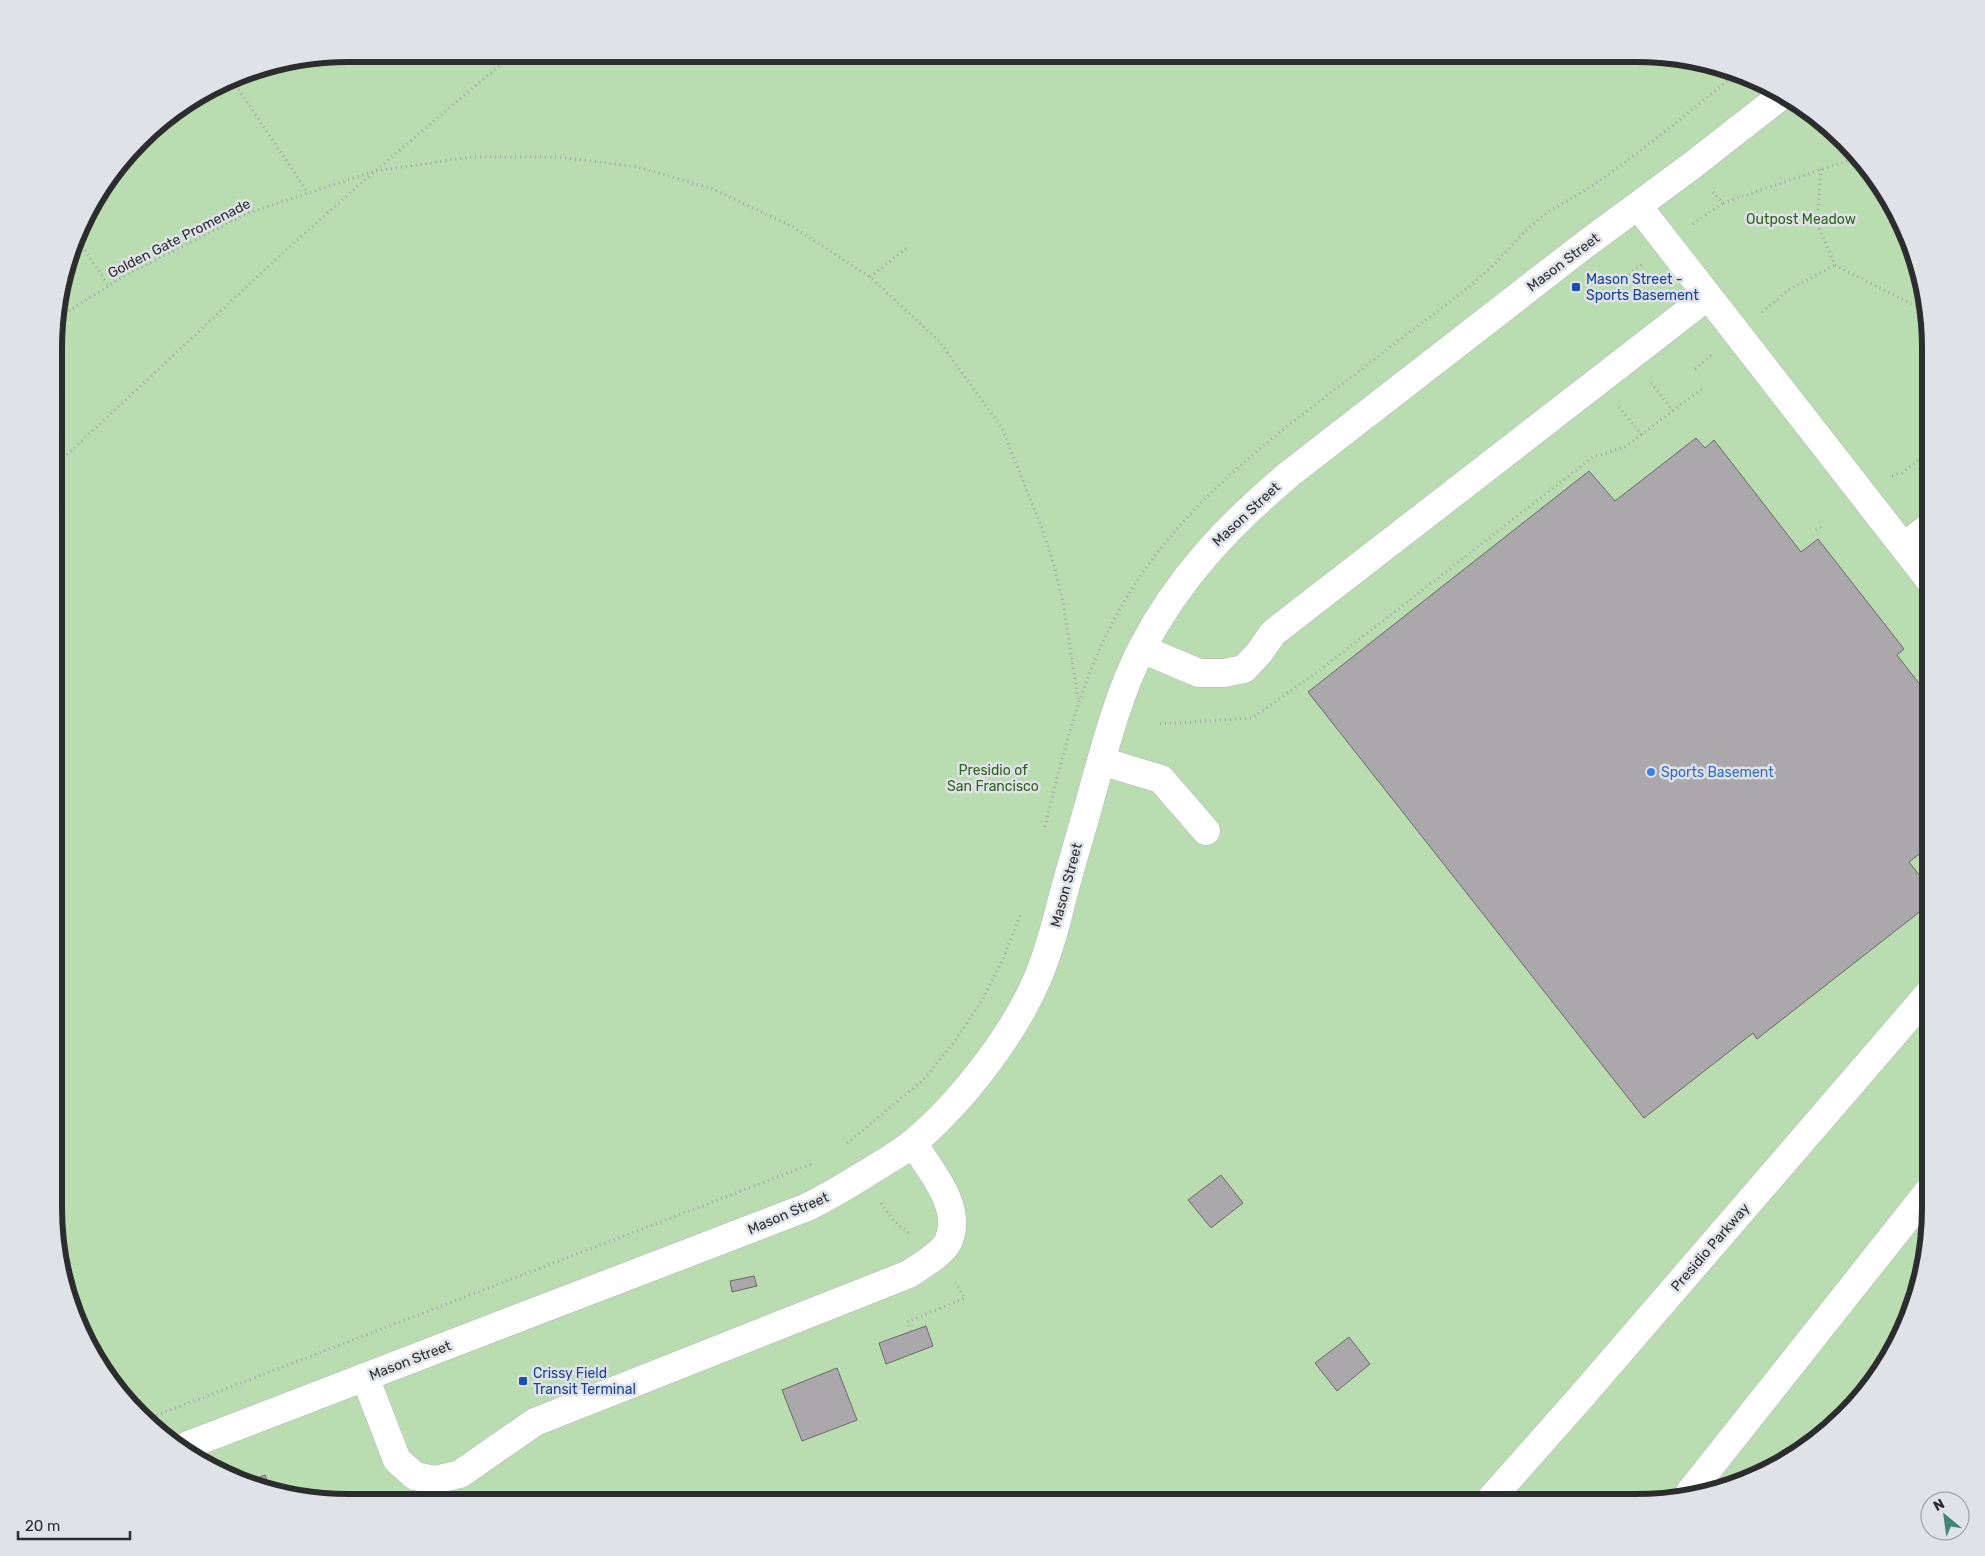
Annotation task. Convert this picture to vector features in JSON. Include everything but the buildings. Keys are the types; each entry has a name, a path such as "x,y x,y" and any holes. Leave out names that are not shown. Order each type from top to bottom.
{"main road":[{"name":"Mason Street","path":"189,1445 805,1208 833,1195 913,1143 949,1108 983,1069 1014,1021 1039,976 1116,714 1142,649 1175,594 1208,550 1246,511 1288,475 1776,100"},
{"path":"1638,206 1922,570"},
{"path":"1142,649 1199,673 1224,673 1244,669 1259,653 1273,633 1708,296"},
{"path":"1904,547 1922,532"},
{"path":"1101,761 1161,779 1206,831"},
{"name":"Presidio Parkway","path":"1495,1494 1562,1420 1922,1001"},
{"path":"365,1377 397,1460 415,1476 435,1480 460,1474 535,1422 909,1274 932,1258 948,1243 953,1219 946,1196 913,1143"},
{"path":"1693,1488 1922,1199"}],"path":[{"name":"Golden Gate Promenade","path":"65,314 126,275 248,213 374,171 502,63"},
{"path":"1044,830 1065,744 1078,701 1095,658 1143,573 1179,525 1219,483 1264,445 1488,270 1538,219 1607,176 1730,79"},
{"path":"236,85 308,193"},
{"path":"63,458 287,249 374,171 471,157 559,157 638,167 713,189 793,227 870,277 939,340 1002,428 1043,531 1063,602 1078,701"},
{"path":"1689,228 1723,203 1850,159"},
{"path":"1821,169 1817,224 1835,265 1913,306 1919,306"},
{"path":"1709,189 1723,203"},
{"path":"82,245 109,286"},
{"path":"870,277 908,247"},
{"path":"1625,278 1646,261"},
{"path":"1757,316 1790,290 1835,265"},
{"path":"1695,369 1713,352"},
{"path":"1160,724 1252,718 1316,673 1592,457 1625,447 1703,388"},
{"path":"1663,398 1673,410"},
{"path":"1632,422 1642,435"},
{"path":"1884,478 1902,473 1922,457"},
{"path":"1816,530 1822,526"},
{"path":"840,1148 922,1081 952,1045 981,1002 1003,959 1024,905"},
{"path":"154,1416 817,1162"},
{"path":"880,1201 895,1222 911,1236"},
{"path":"911,1331 907,1322 965,1298 951,1277"}],"green space":[{"name":"Presidio of San Francisco","path":"330,63 1655,63 1710,72 1746,84 1795,111 1839,146 1874,190 1901,239 1913,275 1922,330 1922,1226 1913,1281 1901,1317 1874,1366 1839,1410 1795,1445 1746,1472 1710,1484 1655,1493 349,1494 293,1488 239,1472 190,1445 146,1410 111,1366 84,1317 72,1281 63,1226 63,330 65,311 72,275 92,222 122,174 146,146 190,111 239,84 275,72"}],"place":[{"name":"Mason Street - Sports Basement","path":"1576,287"},
{"name":"Sports Basement","path":"1651,772"},
{"name":"Crissy Field Transit Terminal","path":"523,1381"}],"park label":[{"name":"Outpost Meadow","path":"1801,219"}]}
